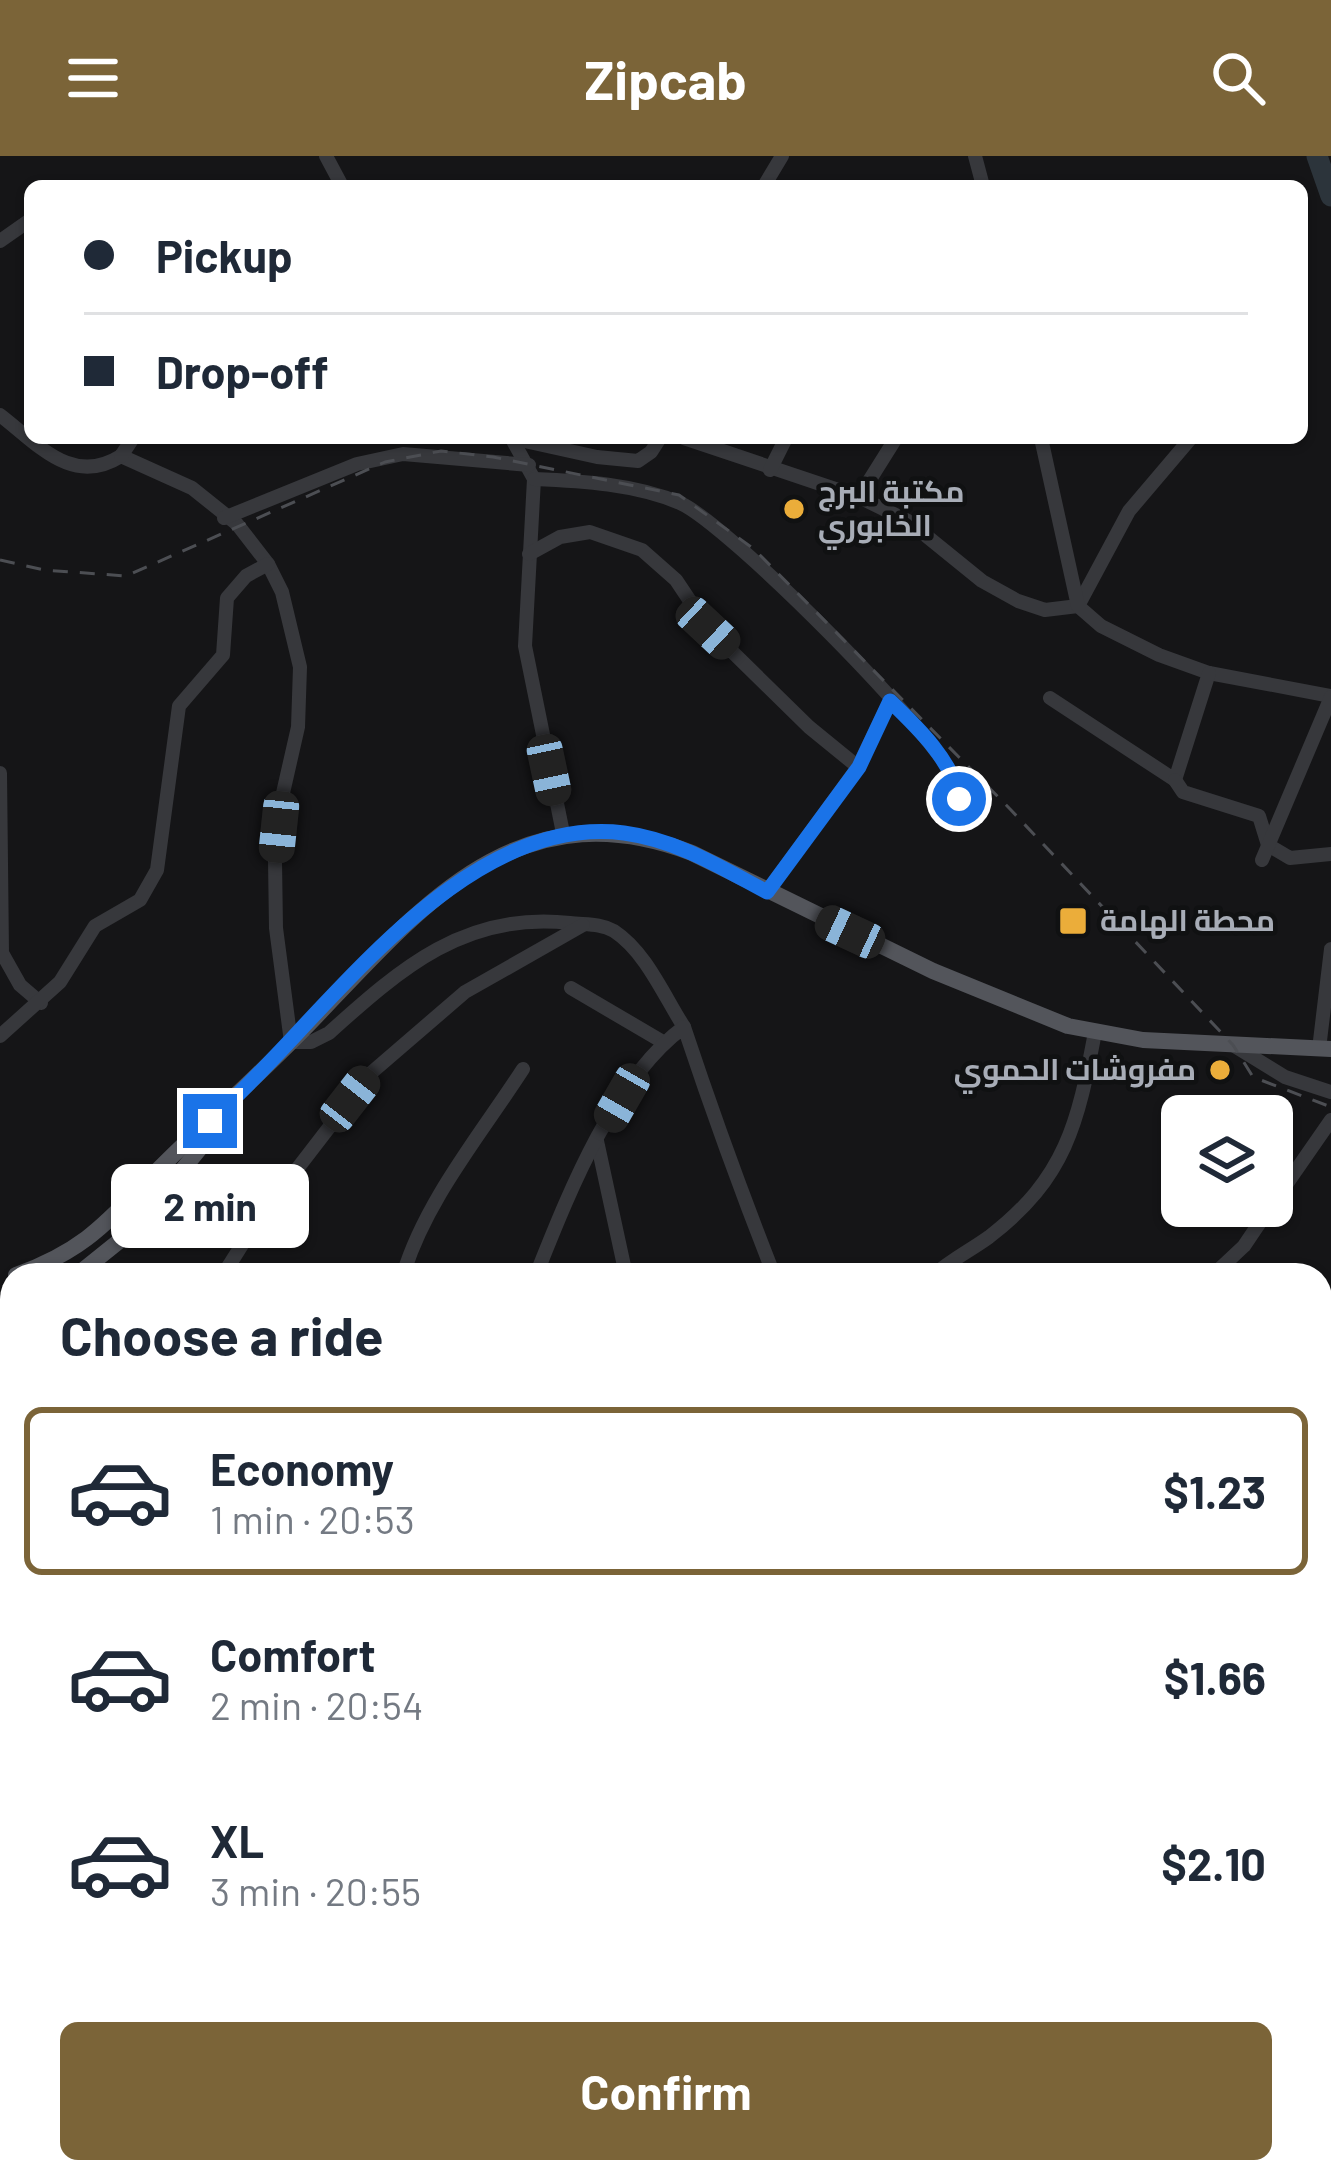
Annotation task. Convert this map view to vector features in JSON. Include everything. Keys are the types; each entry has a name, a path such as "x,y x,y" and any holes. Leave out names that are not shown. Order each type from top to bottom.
{"main road":[{"path":"46,1263 98,1232 438,897 496,858 562,832 623,833 658,840 933,971 1043,1017 1094,1032 1143,1040 1325,1049"},
{"path":"92,1263 134,1230 248,1088"}],"street":[{"path":"39,444 67,464 84,469 106,466 129,444"},
{"path":"514,444 531,472 526,646 562,832"},
{"path":"535,444 638,461 656,444"},
{"path":"700,444 859,497 908,520 982,581 1018,601 1045,610 1078,606"},
{"path":"770,470 783,444"},
{"path":"859,497 892,444"},
{"path":"1042,444 1078,606 1101,626 1209,673 1331,697 1264,852"},
{"path":"1078,606 1129,512 1186,444"},
{"path":"224,518 357,464 403,454 629,488 682,504 729,538 809,613 916,726 957,784 959,799 953,813"},
{"path":"121,456 192,488 248,533 281,592 300,667 298,727 283,793 275,861 276,928 291,1042 311,1042 329,1033 412,963 471,932 537,920 610,929 630,944 684,1027 769,1263"},
{"path":"529,554 560,537 590,532 642,550 676,580 708,628 808,727 859,767"},
{"path":"0,1036 60,982 94,926 140,900 157,870 179,706 224,655 226,598 246,576 268,564"},
{"path":"1174,780 1209,673"},
{"path":"1050,698 1174,780 1183,792 1259,816 1264,852"},
{"path":"767,892 859,767 890,701"},
{"path":"0,773 2,953 20,985 41,1003"},
{"path":"1264,852 1290,858 1331,854"},
{"path":"231,1263 257,1221 371,1073 466,992 583,925"},
{"path":"1325,1049 1331,949"},
{"path":"571,988 663,1042"},
{"path":"541,1263 596,1142 622,1098 663,1042 684,1027"},
{"path":"951,1263 1019,1209 1064,1156 1083,1097 1094,1032"},
{"path":"1233,1045 1285,1077 1331,1092"},
{"path":"407,1263 435,1204 523,1069"},
{"path":"1293,1175 1331,1120"},
{"path":"596,1142 623,1263"},
{"path":"1226,1263 1257,1227"}],"waterway":[{"path":"1317,156 1331,196"}],"railway":[{"path":"0,560 44,570 126,576 385,462 441,451 679,495 754,549 1010,809 1233,1045 1253,1077 1331,1107"}],"place":[{"name":"مكتبة البرج الخابوري","path":"794,509"},
{"name":"محطة الهامة","path":"1073,921"},
{"name":"مفروشات الحموي","path":"1220,1070"}],"route":[{"path":"210,1121 248,1088 406,924 470,874 523,845 562,832 623,833 692,853 767,892 859,767 890,701 937,755 957,784 959,799"}]}
